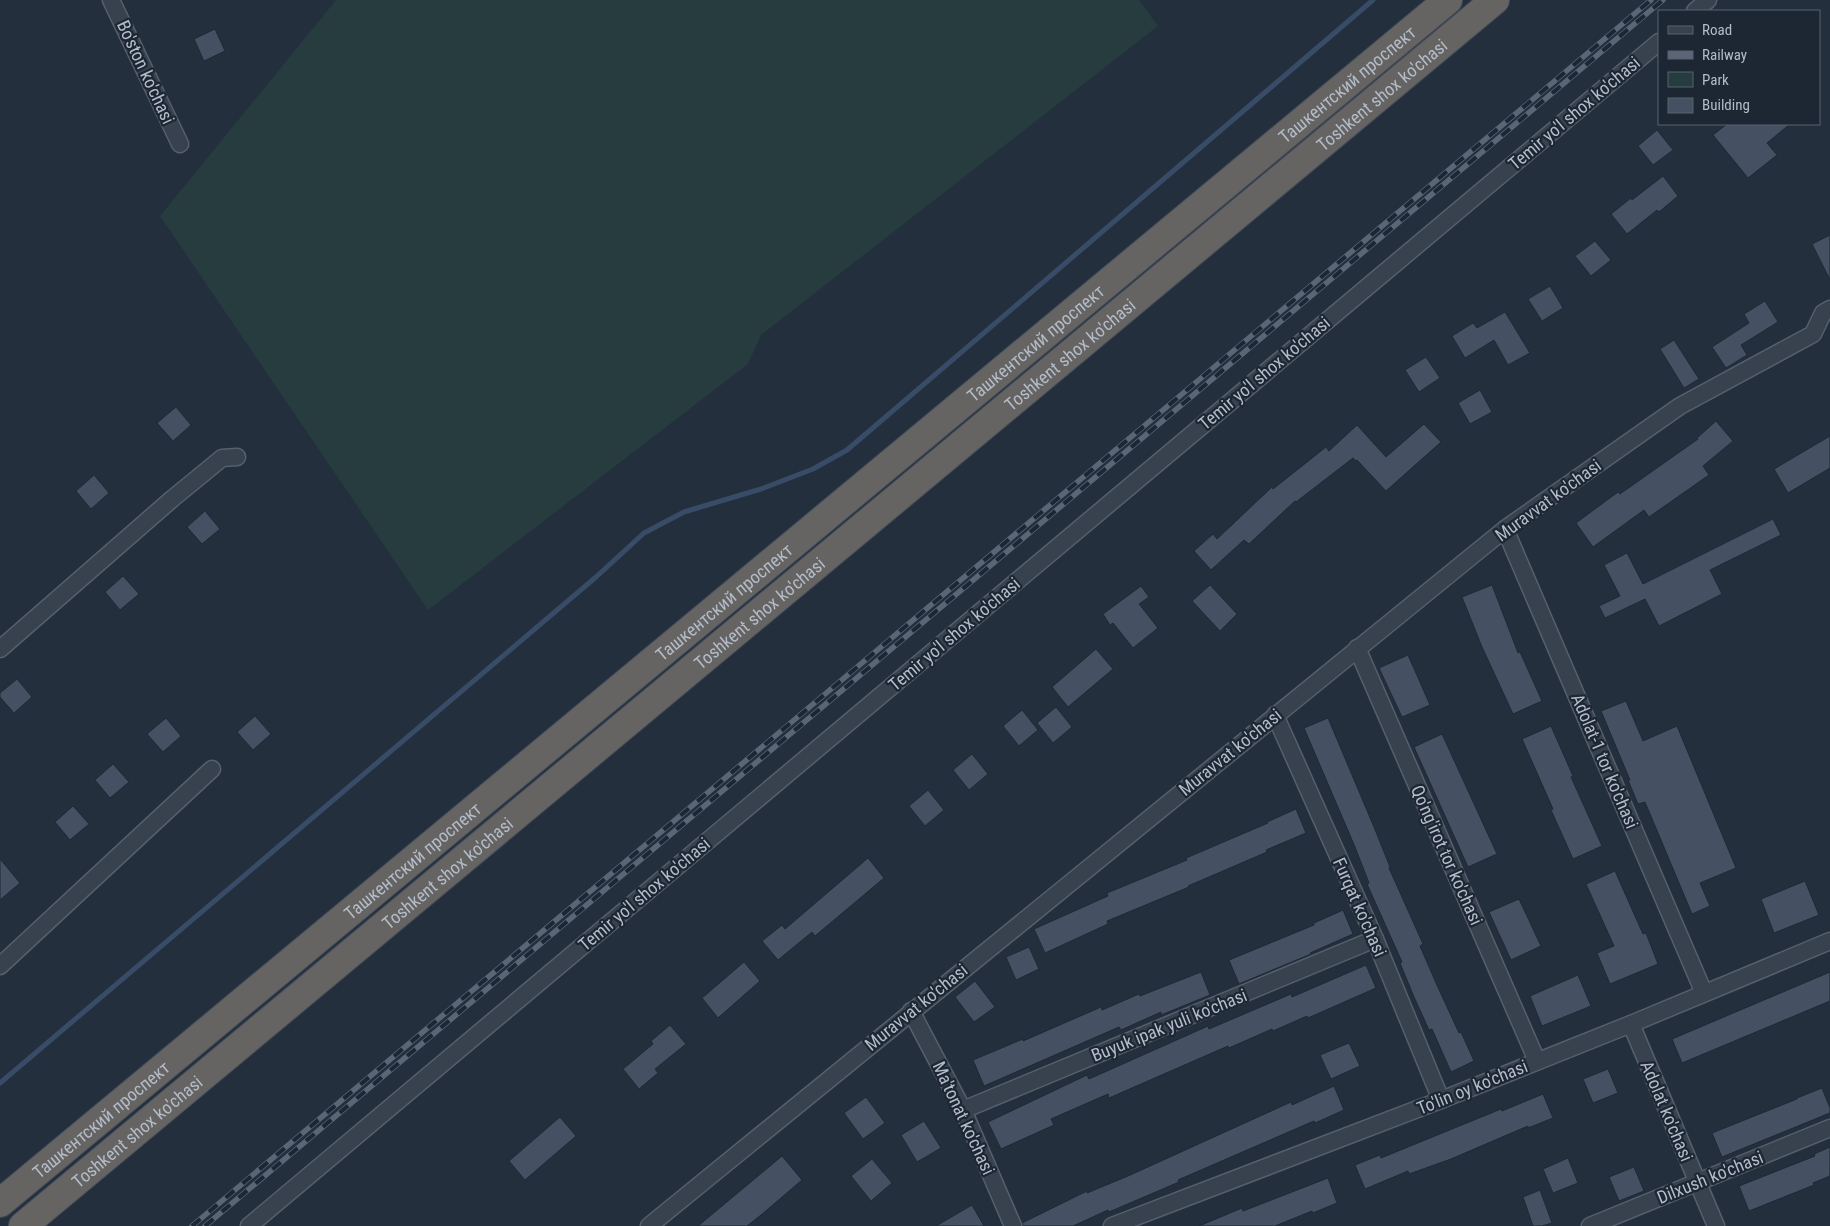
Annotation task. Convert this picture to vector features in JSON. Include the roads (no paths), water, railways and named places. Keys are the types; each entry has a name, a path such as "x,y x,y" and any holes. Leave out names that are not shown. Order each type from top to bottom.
{"highway":[{"name":"Ташкентский проспект","path":"0,1203 1448,0"},
{"name":"Toshkent shox ko'chasi","path":"23,1226 1495,0"}],"street":[{"name":"Bo'ston ko'chasi","path":"111,0 180,144"},
{"path":"1696,10 1708,0"},
{"name":"Temir yo'l shox ko'chasi","path":"249,1226 1658,43"},
{"name":"Muravvat ko'chasi","path":"649,1226 1505,529 1680,406 1813,334 1823,313 1830,309"},
{"path":"0,649 172,499 222,458 238,457"},
{"name":"Adolat-1 tor ko'chasi","path":"1505,529 1704,993"},
{"name":"Qo'ng'irot tor ko'chasi","path":"1357,648 1537,1061"},
{"name":"Furqat ko'chasi","path":"1275,716 1375,939 1442,1100"},
{"path":"0,966 212,769"},
{"name":"Buyuk ipak yuli ko'chasi","path":"963,1110 1375,939"},
{"name":"To'lin oy ko'chasi","path":"1112,1226 1442,1100 1830,941"},
{"name":"Ma'tonat ko'chasi","path":"911,1012 963,1110 1013,1226"},
{"name":"Adolat ko'chasi","path":"1631,1024 1716,1226"},
{"name":"Dilxush ko'chasi","path":"1590,1226 1830,1128"}],"waterway":[{"path":"0,1083 596,577 644,533 684,512 761,489 813,469 847,450 1373,0"}],"railway":[{"path":"192,1226 1651,0"},
{"path":"205,1226 1663,0"}]}
